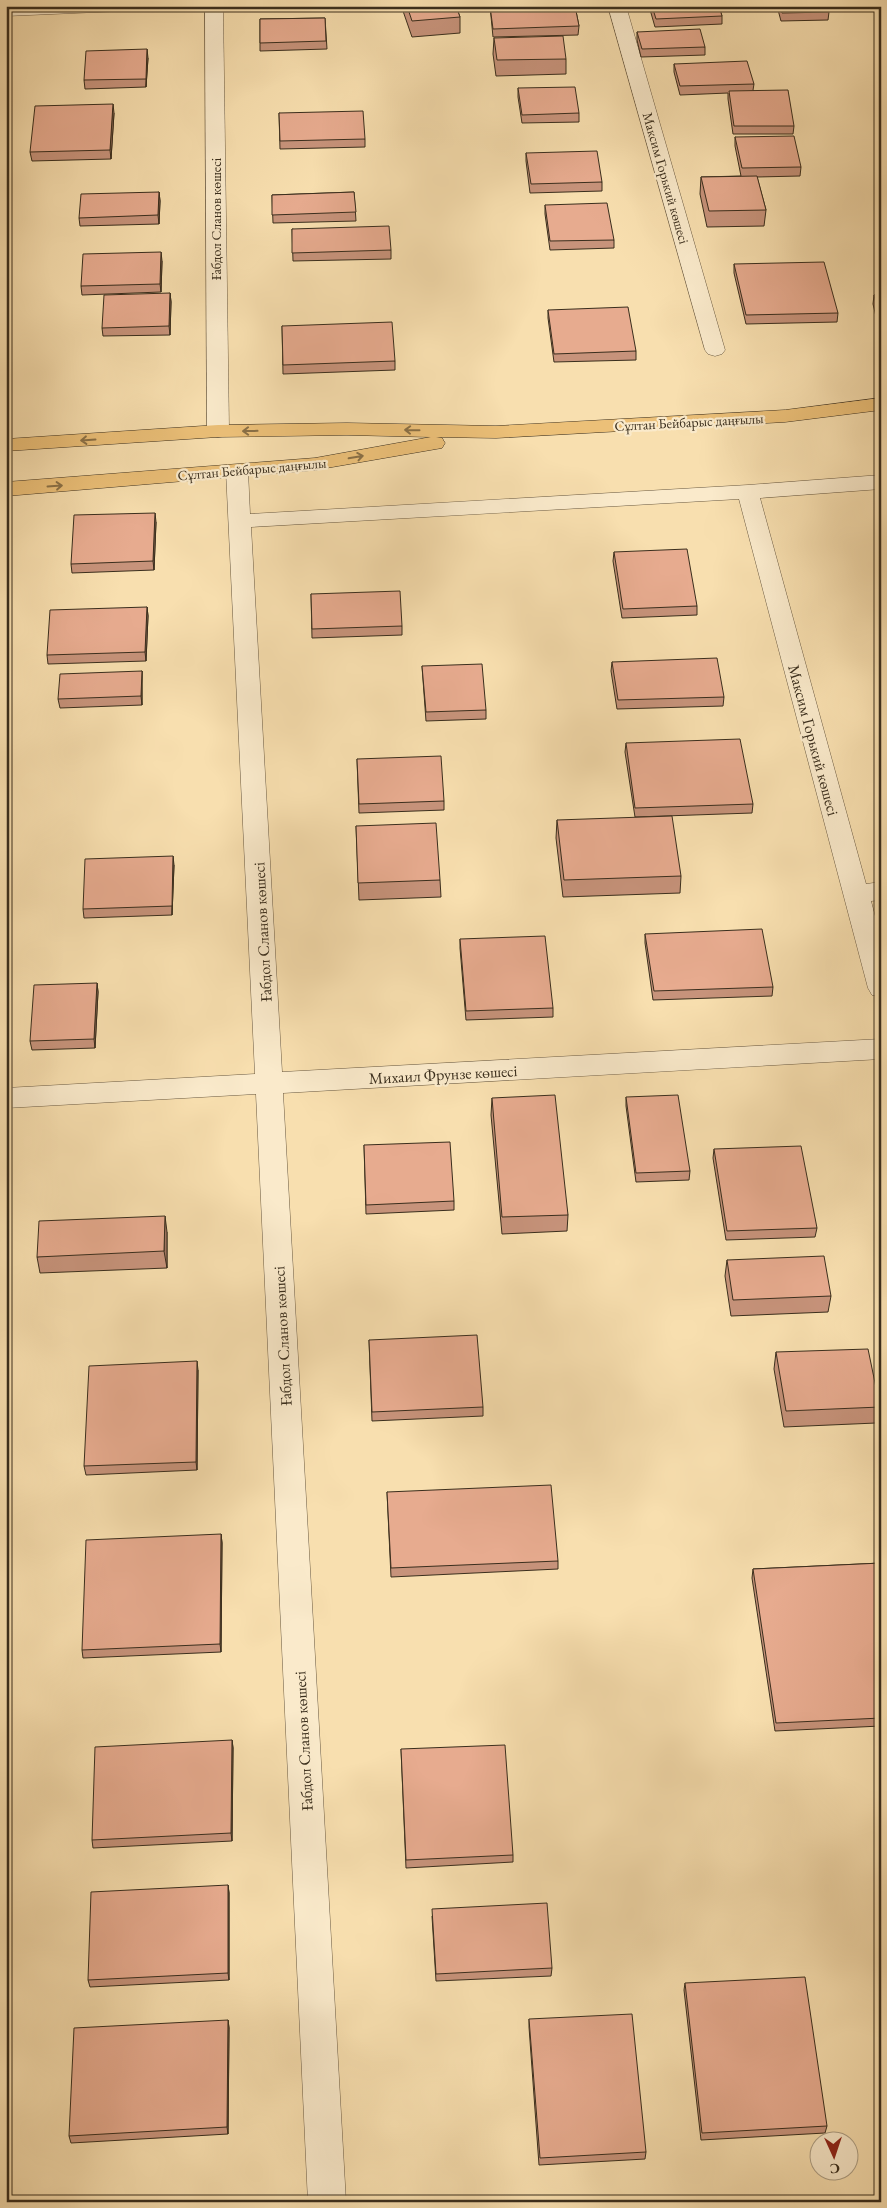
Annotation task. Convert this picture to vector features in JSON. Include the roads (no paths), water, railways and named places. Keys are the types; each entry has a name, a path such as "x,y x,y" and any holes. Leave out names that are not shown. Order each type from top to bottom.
{"main road":[{"name":"Сұлтан Бейбарыс даңғылы","path":"6,445 218,431 347,429 496,432 785,416 881,404"},
{"name":"Сұлтан Бейбарыс даңғылы","path":"6,489 315,464 496,432"}],"street":[{"path":"6,11 121,6"},
{"name":"Ғабдол Сланов көшесі","path":"214,6 218,431"},
{"name":"Максим Горький көшесі","path":"617,6 715,350"},
{"name":"Ғабдол Сланов көшесі","path":"237,471 327,2202"},
{"path":"241,522 748,492 881,482"},
{"name":"Максим Горький көшесі","path":"748,492 881,988"},
{"path":"856,894 881,891"},
{"name":"Михаил Фрунзе көшесі","path":"6,1098 881,1050"}]}
